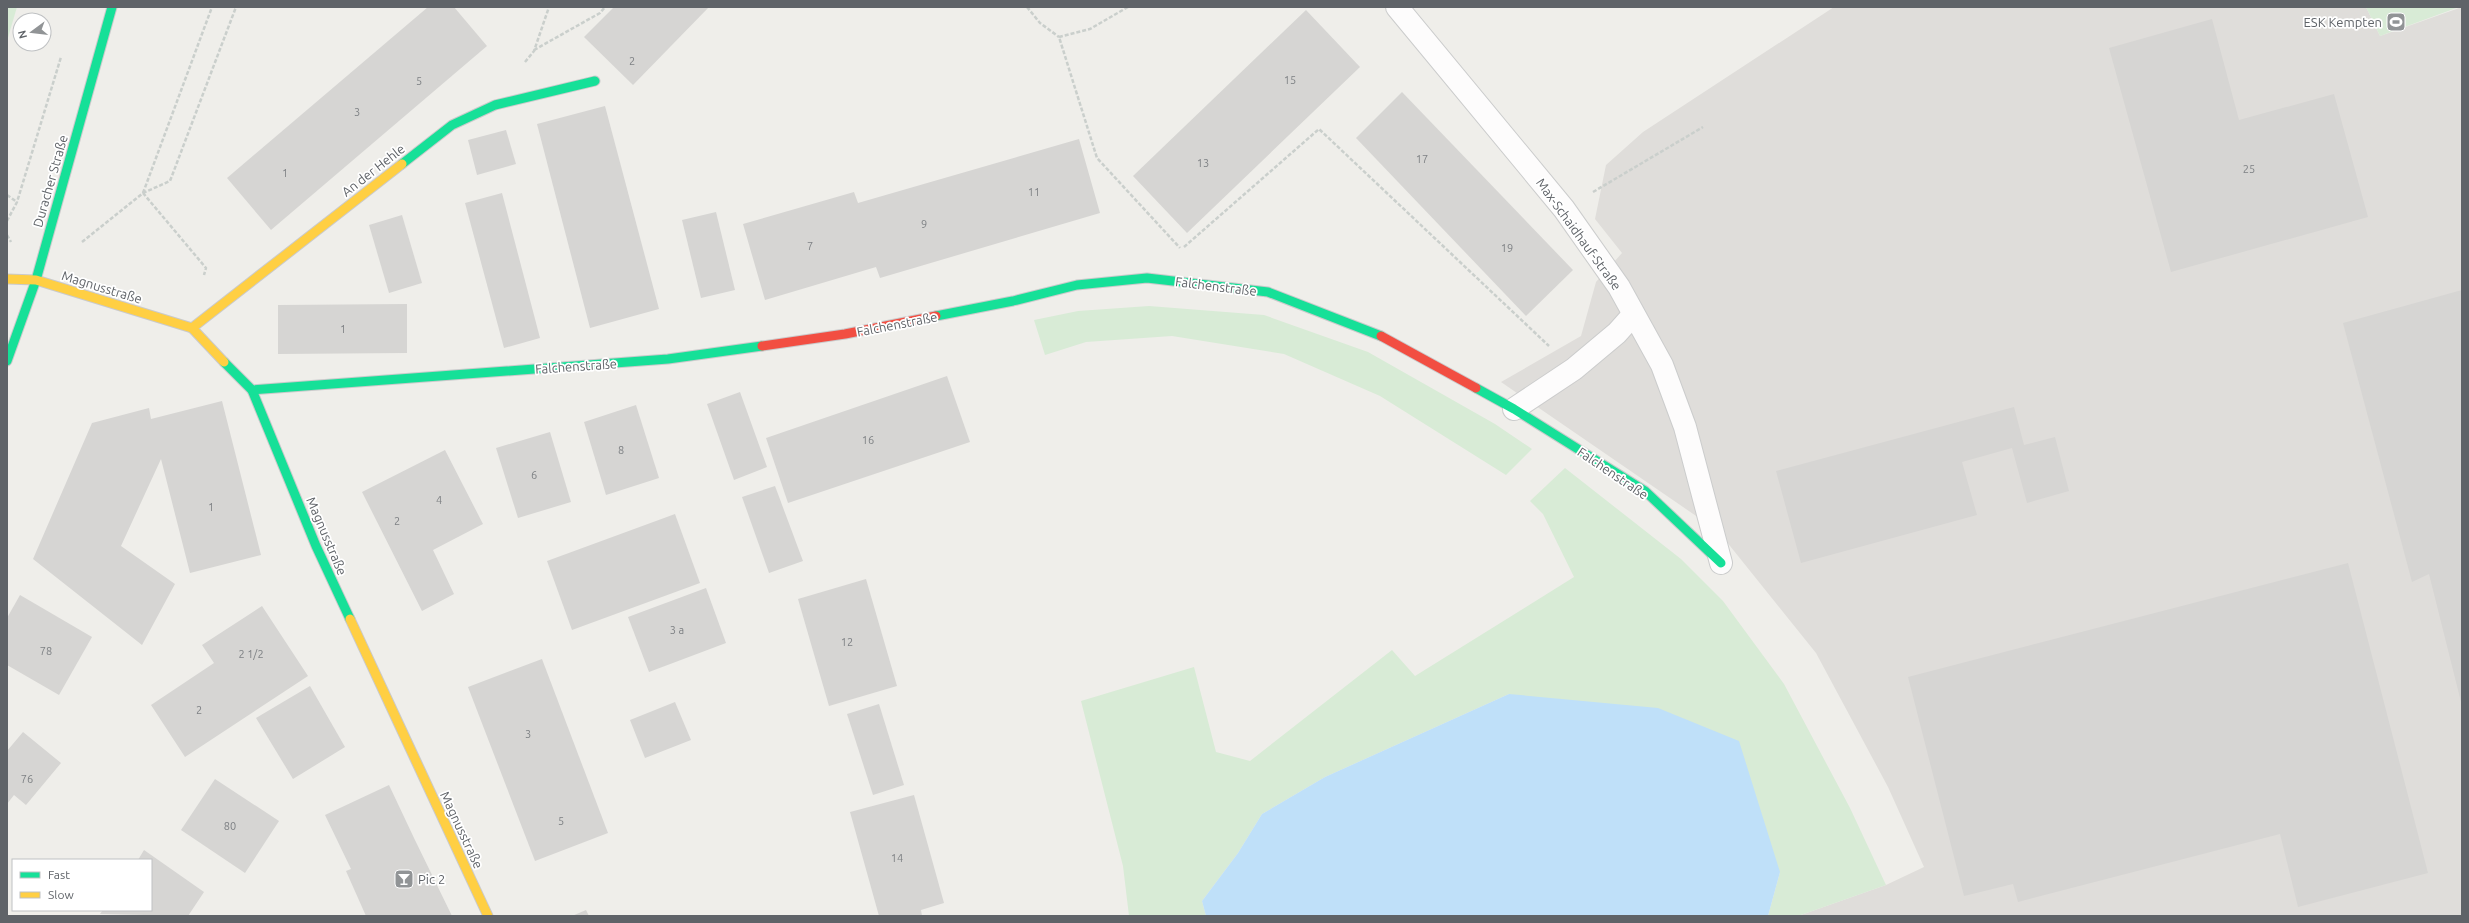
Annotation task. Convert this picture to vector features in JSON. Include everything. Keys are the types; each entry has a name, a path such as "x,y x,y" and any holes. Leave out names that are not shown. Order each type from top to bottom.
{"street":[{"name":"Duracher Straße","path":"7,361 36,280 112,7"},
{"name":"Max-Schaidhauf-Straße","path":"1397,7 1564,209 1619,287 1633,315 1662,364 1685,426 1721,563"},
{"name":"An der Hehle","path":"192,328 452,125 495,106 595,81"},
{"name":"Falchenstraße","path":"252,390 668,359 845,334 1013,301 1077,285 1147,278 1268,292 1374,332 1514,409 1644,491 1721,563"},
{"name":"Magnusstraße","path":"7,280 36,280 192,328 252,390 316,546 488,916"},
{"path":"1514,409 1574,369 1617,333 1633,315"}],"path":[{"path":"143,193 212,7"},
{"path":"78,246 143,193 170,181 236,7"},
{"path":"495,106 534,51 549,7"},
{"path":"534,51 600,13 605,7"},
{"path":"1027,7 1040,23 1059,37 1097,158 1182,250"},
{"path":"1059,37 1090,29 1128,7"},
{"path":"7,221 17,202 62,52"},
{"path":"1564,209 1703,127"},
{"path":"1147,278 1182,250 1319,129 1574,369"},
{"path":"143,193 206,268 192,328"},
{"path":"7,195 17,202"}],"shaded area":[{"path":"1834,7 2366,7 2380,36 2462,7 2462,916 1798,916 1886,885 1924,867 1888,787 1816,653 1718,531 1501,382 1581,336 1596,282 1622,253 1595,219 1606,165 1643,132"}],"green space":[{"path":"7,7 17,7 16,12 12,12 12,24 7,41"},
{"name":"ESK Kempten","path":"2366,7 2459,7 2380,36"},
{"path":"1149,306 1264,315 1368,352 1495,424 1532,449 1506,475 1380,396 1284,354 1172,336 1086,342 1045,355 1034,320 1078,311"},
{"path":"1565,468 1681,559 1723,601 1784,684 1850,808 1886,885 1798,916 1768,916 1780,872 1509,694 1325,777 1262,814 1238,853 1202,901 1206,916 1129,916 1123,866 1081,701 1194,667 1216,752 1250,761 1392,650 1415,676 1574,577 1543,514 1530,501"}],"water":[{"path":"1509,694 1658,708 1739,741 1780,872 1768,916 1206,916 1202,901 1238,853 1262,814 1325,777"}],"building":[{"path":"428,7 454,7 487,46 271,230 227,178"},
{"path":"614,7 709,7 633,85 584,37"},
{"path":"1306,10 1360,67 1187,233 1133,176"},
{"path":"2212,19 2239,120 2334,94 2368,217 2171,272 2109,48"},
{"path":"1402,92 1573,270 1526,316 1356,138"},
{"path":"605,106 659,309 590,328 537,124"},
{"path":"506,130 516,164 477,175 468,140"},
{"path":"1079,139 1100,213 880,278 876,267 765,300 743,224 854,192 858,203"},
{"path":"502,193 540,338 504,348 465,203"},
{"path":"716,212 735,290 701,298 682,220"},
{"path":"402,215 422,283 389,293 369,225"},
{"path":"2462,290 2461,702 2429,574 2412,582 2343,323"},
{"path":"407,304 407,353 278,354 278,305"},
{"path":"947,376 970,442 788,503 766,438"},
{"path":"740,392 767,467 734,480 707,404"},
{"path":"222,401 261,555 190,573 161,459 121,546 175,584 142,645 33,559 92,423 149,408 151,419"},
{"path":"636,405 659,478 606,495 584,422"},
{"path":"2014,407 2024,445 2055,437 2069,491 2027,503 2012,448 1962,462 1977,515 1801,563 1776,471"},
{"path":"550,432 571,502 518,518 496,448"},
{"path":"445,450 483,524 433,550 454,594 422,611 362,492"},
{"path":"775,486 803,561 769,573 742,497"},
{"path":"675,514 700,583 572,630 547,561"},
{"path":"2348,563 2428,873 2298,907 2280,834 2018,902 2013,884 1964,896 1908,677"},
{"path":"866,579 897,686 829,706 798,599"},
{"path":"706,588 726,643 649,672 628,617"},
{"path":"20,595 92,637 59,695 7,665 7,618"},
{"path":"262,606 308,676 185,757 151,705 214,663 202,645"},
{"path":"542,659 608,833 535,861 468,687"},
{"path":"310,686 345,747 293,779 256,718"},
{"path":"675,702 691,740 645,758 630,720"},
{"path":"879,704 904,785 873,795 847,714"},
{"path":"23,732 61,763 26,805 14,795 7,804 7,751"},
{"path":"215,779 279,821 245,873 181,830"},
{"path":"389,785 452,916 366,916 346,871 351,869 325,815"},
{"path":"914,795 944,903 921,910 922,916 879,916 850,812"},
{"path":"144,850 204,892 188,916 100,914 102,911 152,911 152,859 139,859"},
{"path":"586,910 589,916 572,916"}],"traffic: fast":[{"path":"7,361 36,280 112,7"},
{"path":"402,164 452,125 495,105 595,81"},
{"path":"936,316 1013,301 1077,285 1147,278 1268,292 1381,336"},
{"path":"252,390 668,359 762,346"},
{"path":"224,362 252,390 316,546 350,619"},
{"path":"1476,388 1514,409 1645,491 1721,563"}],"traffic: slow":[{"path":"192,328 402,164"},
{"path":"7,279 36,280 192,328 224,362"},
{"path":"350,619 488,916"}],"traffic: jam":[{"path":"762,346 845,334 936,316"},
{"path":"1381,336 1476,388"}],"place":[{"name":"ESK Kempten","path":"2396,22"},
{"name":"Pic 2","path":"404,879"}]}
